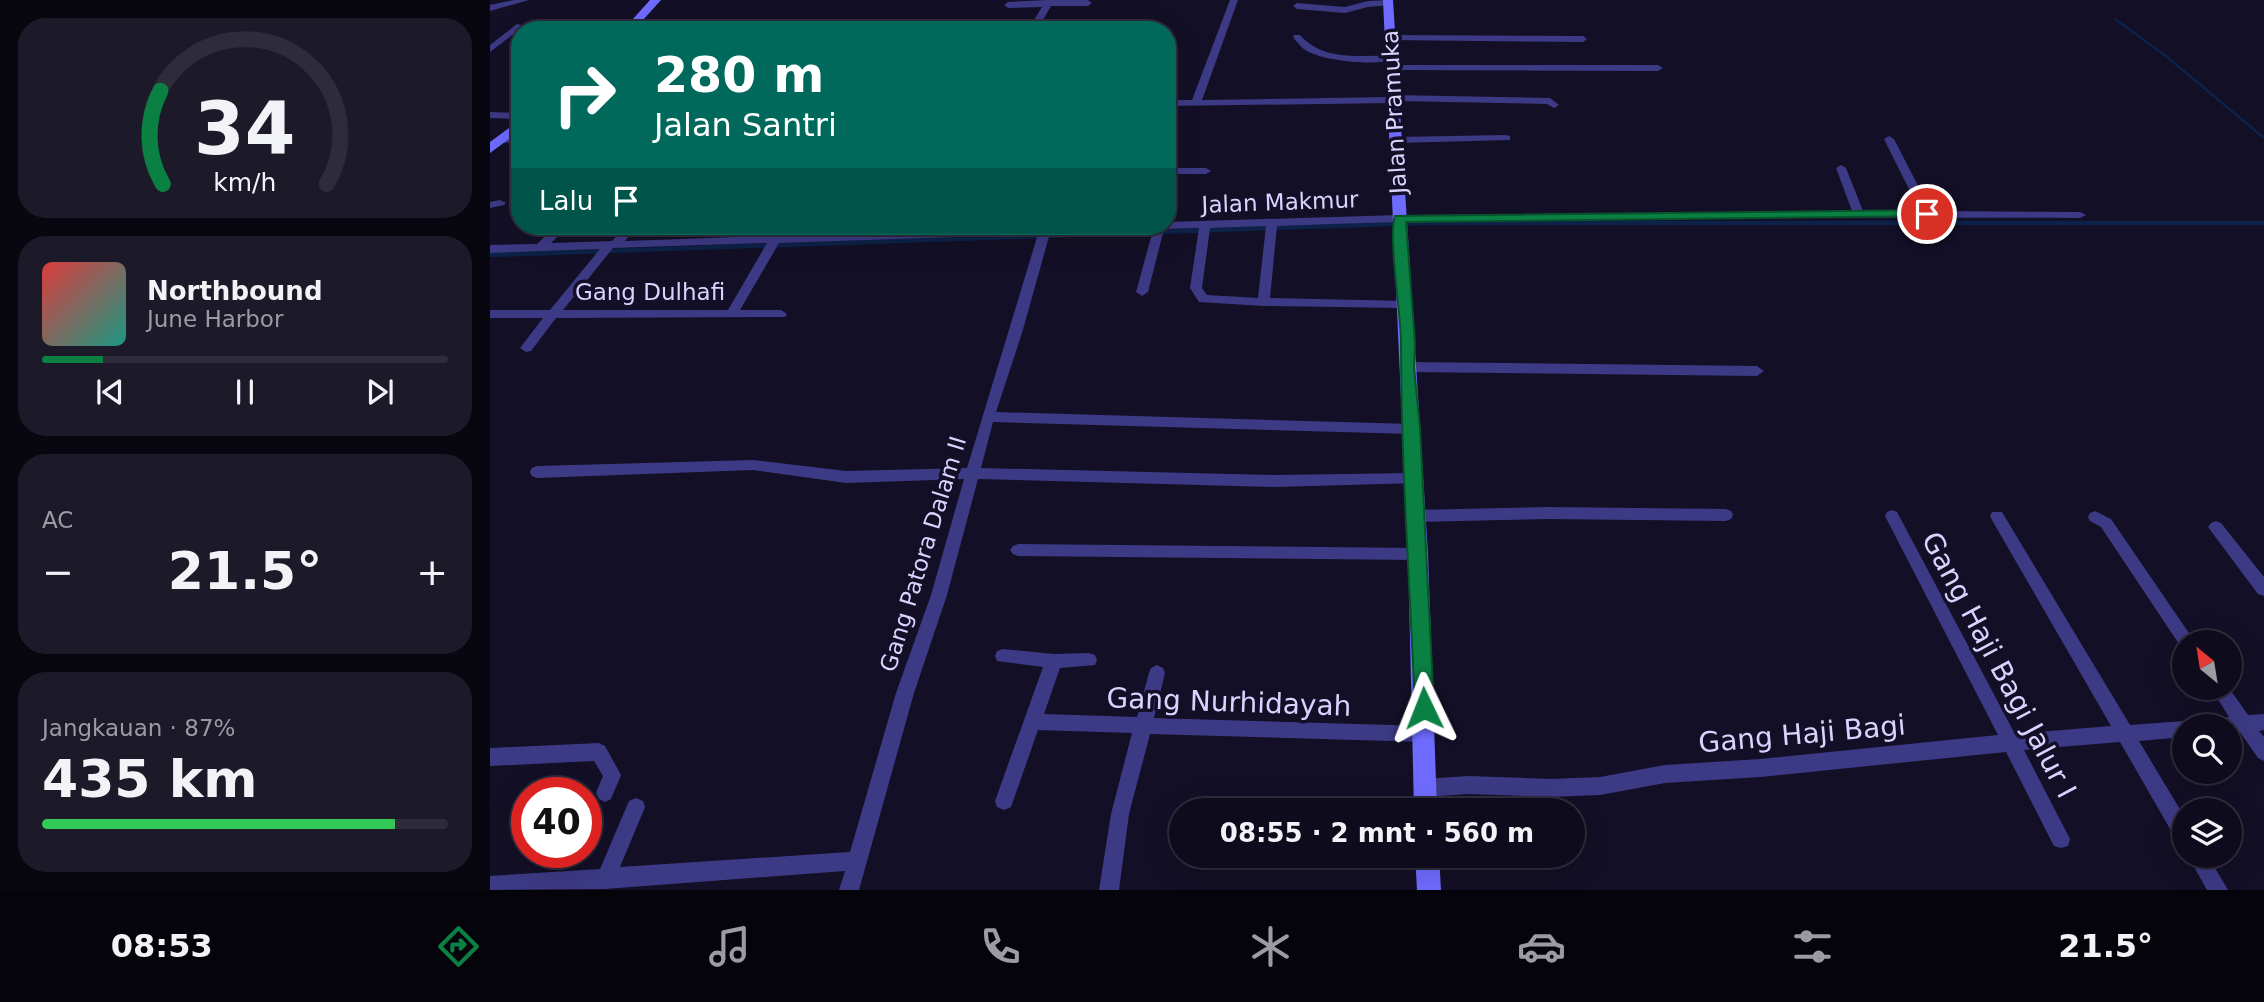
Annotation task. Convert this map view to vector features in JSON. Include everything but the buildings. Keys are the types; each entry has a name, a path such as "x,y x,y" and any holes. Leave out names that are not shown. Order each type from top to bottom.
{"street":[{"path":"490,8 525,0"},
{"path":"636,21 656,0"},
{"path":"1196,103 1234,0"},
{"path":"1037,21 1049,2"},
{"path":"1297,6 1346,10 1360,5 1388,2"},
{"name":"Jalan Pramuka","path":"1388,2 1418,554 1426,734 1425,798"},
{"path":"1008,5 1088,3"},
{"path":"490,49 511,33"},
{"path":"1297,37 1309,50 1332,56 1391,63 1658,68"},
{"path":"1390,38 1583,39"},
{"path":"1176,103 1393,99 1547,101 1554,105"},
{"path":"490,115 511,116"},
{"path":"490,149 511,131"},
{"path":"1395,140 1506,138"},
{"path":"501,139 511,139"},
{"path":"1889,139 1927,214"},
{"path":"1841,168 1859,214"},
{"path":"1176,171 1206,171"},
{"name":"Jalan Makmur","path":"1176,230 1399,218 2080,215"},
{"path":"1264,302 1272,227"},
{"path":"1204,229 1196,288 1203,299 1404,304"},
{"path":"539,248 553,235"},
{"name":"Gang Dulhafi","path":"552,314 623,235"},
{"path":"733,312 783,235"},
{"name":"Jalan Makmur","path":"490,249 608,250 775,243 859,235"},
{"name":"Gang Patora Dalam II","path":"849,890 905,694 939,595 988,417 1044,235"},
{"path":"1142,292 1156,235"},
{"path":"490,313 552,314"},
{"path":"526,348 552,314"},
{"name":"Gang Dulhafi","path":"552,314 781,314"},
{"path":"1406,367 1757,370"},
{"path":"988,417 1412,429"},
{"path":"537,472 753,465 846,477 973,473 1275,481 1414,479"},
{"path":"1415,516 1548,513 1726,515"},
{"name":"Gang Haji Bagi Jalur I","path":"1892,516 2061,839"},
{"path":"1997,516 2172,814"},
{"path":"2095,517 2106,523 2179,630"},
{"path":"2216,527 2264,589"},
{"path":"1018,550 1418,554"},
{"path":"1003,656 1054,661 1089,660"},
{"path":"1004,801 1054,661"},
{"path":"1109,890 1120,814 1157,673"},
{"path":"2227,700 2264,752"},
{"name":"Gang Nurhidayah","path":"1032,722 1426,734"},
{"path":"2244,724 2264,722"},
{"name":"Gang Haji Bagi","path":"1425,788 1468,785 1551,788 1600,786 1665,774 1760,768 2172,730"},
{"path":"490,757 599,752 611,775 605,793"},
{"path":"605,878 636,807"},
{"path":"490,886 856,861"},
{"path":"1428,868 1429,890"},
{"path":"2204,868 2218,890"}],"waterway":[{"path":"2115,19 2166,56 2264,138"},
{"path":"1176,231 1420,223 2264,223"},
{"path":"490,255 1071,235"}],"route":[{"path":"1424,708 1412,429 1406,367 1408,343 1399,218 1927,214"}]}
